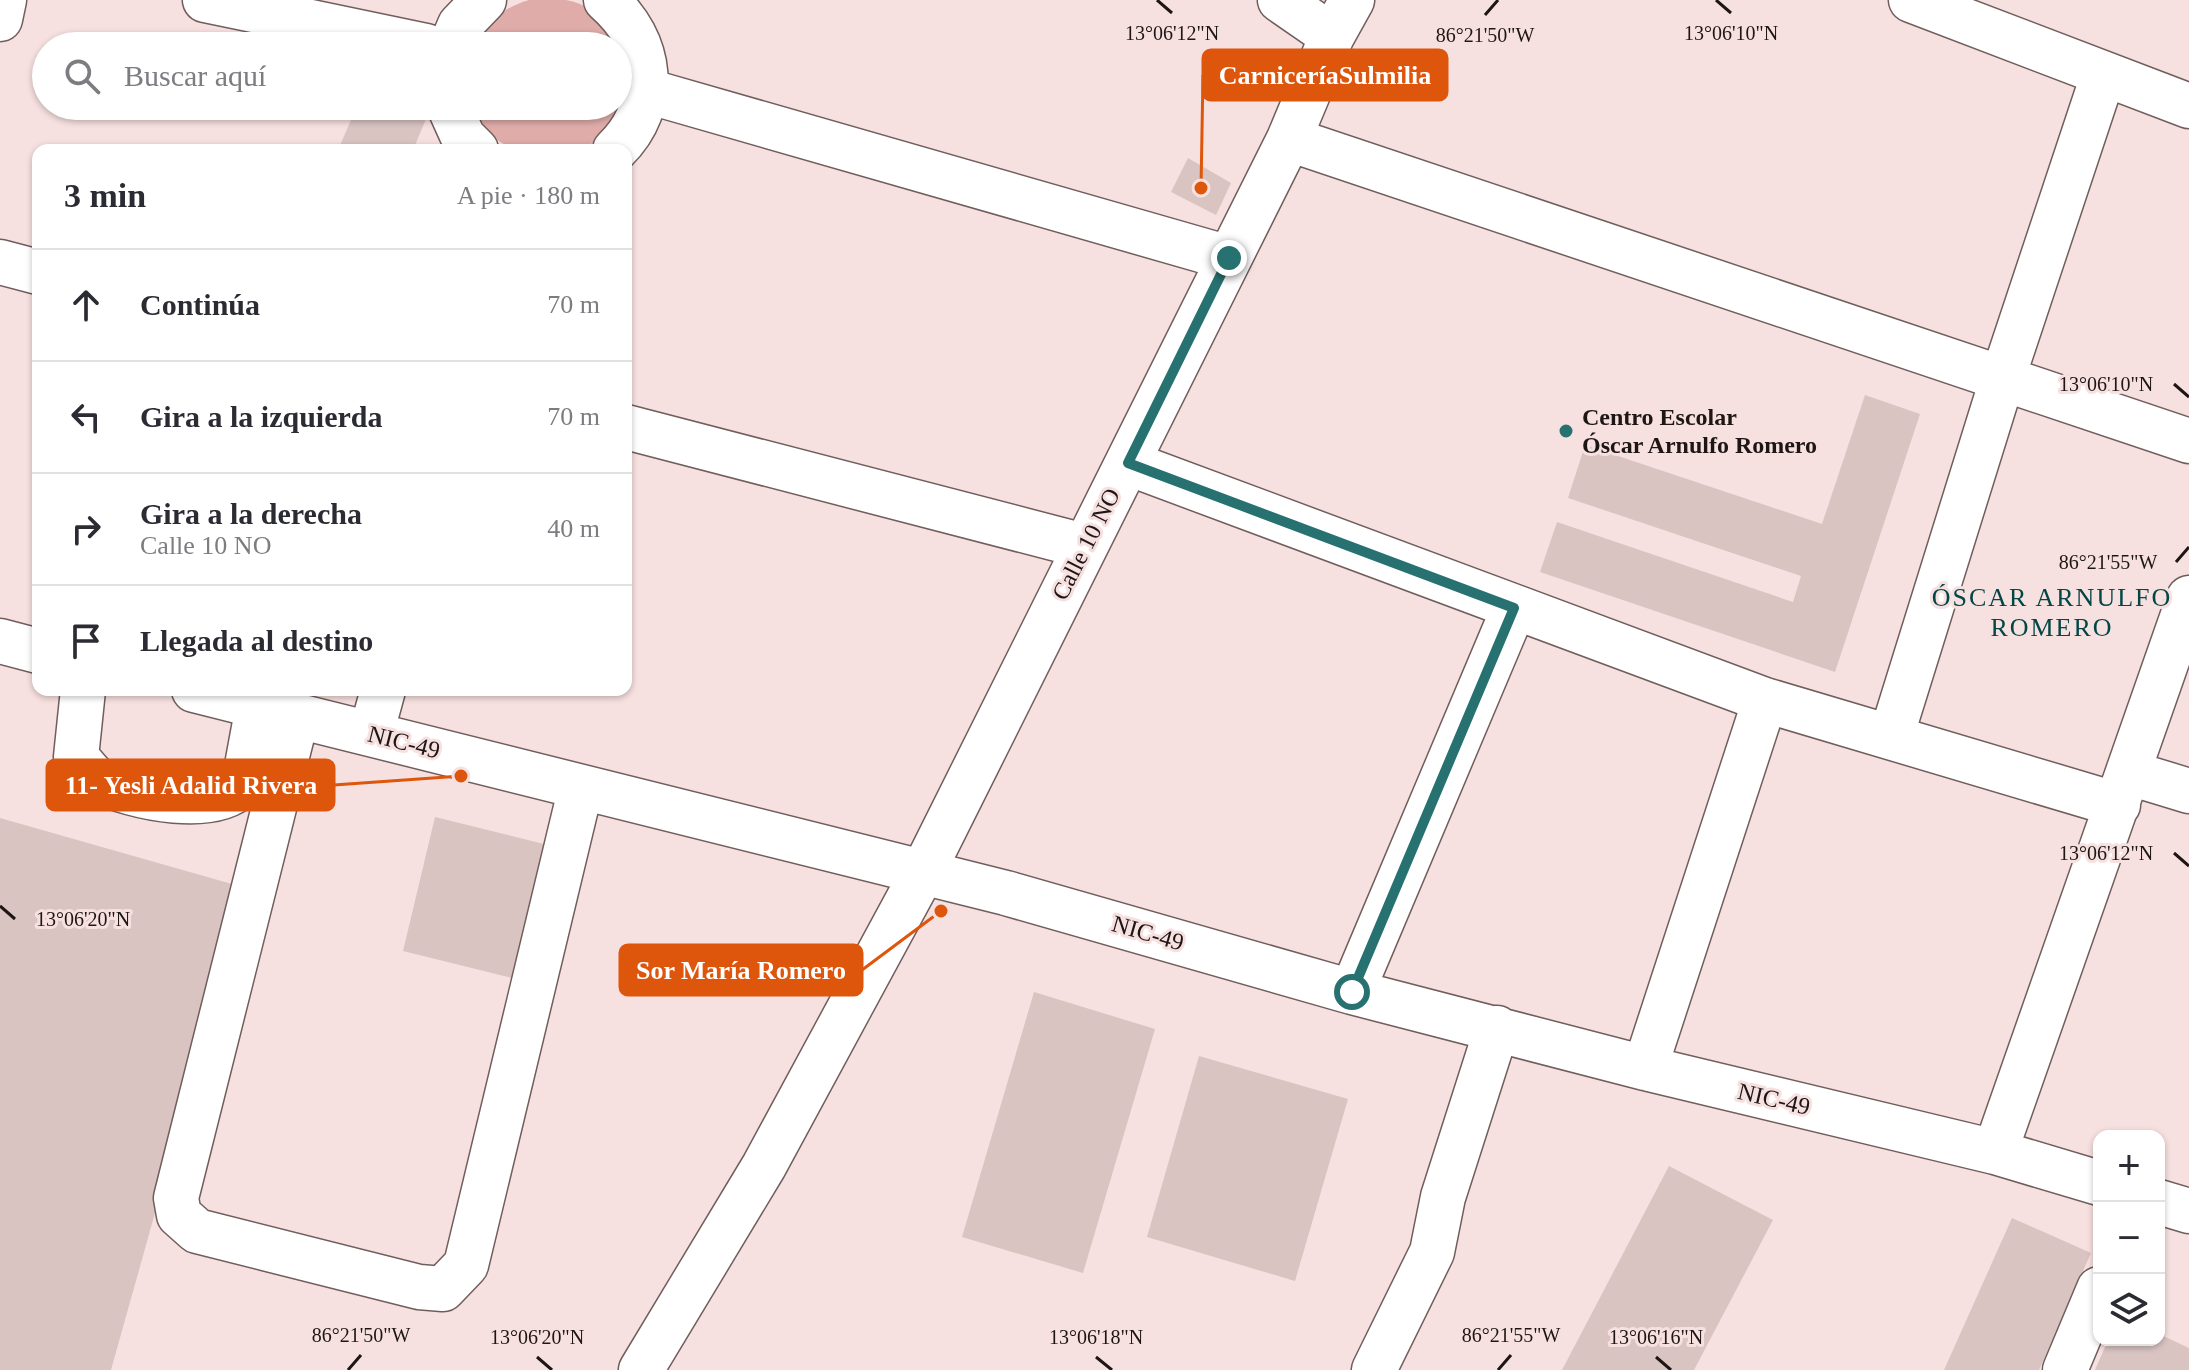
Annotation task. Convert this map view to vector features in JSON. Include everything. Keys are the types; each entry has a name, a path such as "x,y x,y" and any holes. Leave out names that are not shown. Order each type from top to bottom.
{"street":[{"path":"0,19 4,0"},
{"path":"205,0 359,32"},
{"path":"457,32 484,0"},
{"path":"606,0 625,17 644,52 647,91 631,134 621,144"},
{"path":"1280,0 1342,18"},
{"path":"1911,0 2103,76 2189,106"},
{"name":"Calle 10 NO","path":"641,1370 764,1166 923,872 1289,139 1342,18"},
{"path":"1891,737 2003,377 2103,76"},
{"path":"647,91 1229,258"},
{"path":"455,120 470,144"},
{"path":"1289,139 2189,441"},
{"path":"0,262 32,270"},
{"path":"632,429 1084,546"},
{"path":"1128,463 1765,700 1891,737 2124,789 2189,791"},
{"path":"1995,1152 2189,598"},
{"path":"1352,992 1514,608"},
{"path":"0,641 32,649"},
{"path":"82,696 76,757 97,779 197,804 237,791 278,711"},
{"name":"NIC-49","path":"218,696 923,872 1352,992 1645,1068 1995,1152 2093,1181"},
{"path":"371,734 381,696"},
{"path":"1645,1068 1765,700"},
{"path":"278,711 176,1198 179,1215 197,1231 404,1283 443,1289 466,1265 581,787"},
{"path":"1374,1370 1432,1252 1443,1197 1497,1028"},
{"path":"2165,1204 2189,1211"},
{"path":"2065,1370 2093,1303"}],"shaded area":[{"path":"529,0 566,0 589,9 611,32 483,32 496,17"},
{"path":"481,120 614,120 602,136 588,144 504,144"}],"building":[{"path":"351,120 426,120 416,144 341,144"},
{"path":"1188,158 1231,183 1216,215 1171,192"},
{"path":"1865,395 1920,414 1835,672 1540,572 1557,522 1793,602 1801,576 1568,498 1585,445 1822,524"},
{"path":"435,817 556,847 524,981 403,951"},
{"path":"0,818 246,888 111,1370 0,1370"},
{"path":"1034,992 1155,1029 1083,1273 962,1237"},
{"path":"1199,1056 1348,1099 1295,1281 1147,1237"},
{"path":"1669,1166 1773,1220 1694,1370 1562,1370"},
{"path":"2012,1218 2091,1253 2039,1370 1944,1370"},
{"path":"2165,1337 2189,1348 2189,1370 2095,1370 2105,1346 2165,1346"}],"place":[{"name":"CarniceríaSulmilia","path":"1201,188"},
{"name":"Centro Escolar Óscar Arnulfo Romero","path":"1566,431"},
{"name":"11- Yesli Adalid Rivera","path":"461,776"},
{"name":"Sor María Romero","path":"941,911"}],"district":[{"name":"ÓSCAR ARNULFO ROMERO","path":"2052,612"}],"route":[{"path":"1229,258 1128,463 1514,608 1352,992"}]}
